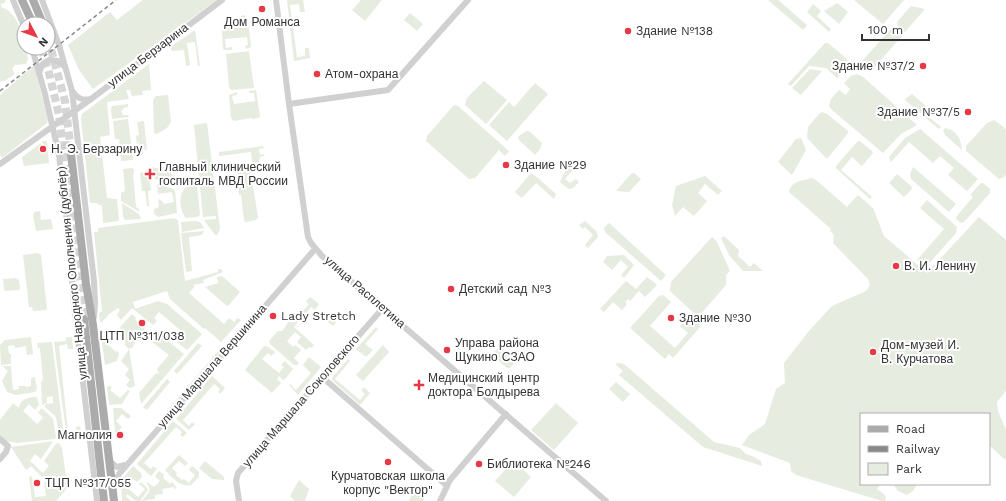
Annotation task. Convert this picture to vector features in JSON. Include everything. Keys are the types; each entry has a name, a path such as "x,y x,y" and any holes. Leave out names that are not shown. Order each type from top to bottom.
{"main road":[{"path":"22,0 29,16"},
{"path":"33,0 40,16"},
{"path":"75,153 86,284 93,325 114,501"},
{"path":"84,318 104,501"}],"street":[{"path":"13,0 20,16"},
{"name":"улица Народного Ополчения (дублёр)","path":"42,0 48,16"},
{"name":"улица Берзарина","path":"52,127 222,0"},
{"name":"улица Расплетина","path":"276,0 308,237 315,248 606,501"},
{"path":"289,104 388,90 468,0"},
{"name":"улица Народного Ополчения (дублёр)","path":"56,37 66,69 75,110 75,153"},
{"name":"улица Народного Ополчения (дублёр)","path":"34,56 59,155 97,501"},
{"path":"39,77 43,63 49,60 58,60 66,69"},
{"path":"71,89 83,100 91,99"},
{"path":"0,164 52,127"},
{"path":"37,138 49,138 56,144"},
{"path":"59,155 62,148 68,144 76,147 75,153"},
{"name":"улица Маршала Вершинина","path":"113,486 119,474 315,248"},
{"name":"улица Маршала Соколовского","path":"238,501 236,481 238,473 383,308"},
{"path":"322,377 446,485"},
{"path":"440,501 446,485 506,414"},
{"path":"0,439 8,446 6,452 0,459"},
{"path":"109,458 117,467 120,468 127,465"}],"green space":[{"path":"0,0 5,0 6,2 1,4 1,7 11,13 16,20 16,56 27,56 28,59 26,64 15,65 12,69 15,74 0,82"},
{"path":"143,0 217,0 93,89 79,70 68,45 110,12 117,20"},
{"path":"287,0 303,0 305,12 300,12 299,4 290,5 297,57 305,56 305,48 309,48 310,58 294,61"},
{"path":"361,0 382,0 365,21 352,10"},
{"path":"768,0 778,0 807,25 803,30"},
{"path":"854,0 904,0 883,24"},
{"path":"837,3 848,12 839,24 824,11"},
{"path":"813,4 821,11 817,16 831,29 829,32 807,12"},
{"path":"911,6 925,9 905,32 898,26 897,22"},
{"path":"410,13 423,24 417,31 404,20"},
{"path":"243,15 247,17 248,20 251,47 246,49 245,46 248,45 247,37 225,39 226,48 232,47 232,50 224,50 222,31"},
{"path":"894,29 902,36 871,71 863,64 863,60 890,30"},
{"path":"195,30 200,66 198,66 195,42 187,43 190,65 186,66 184,50 172,51 170,47"},
{"path":"825,43 828,43 848,60 849,65 837,78 826,68 809,66 791,86 788,84"},
{"path":"249,51 254,88 231,90 229,87 226,54"},
{"path":"149,64 151,90 142,91 143,95 132,96 130,90 126,90 129,99 107,102 110,135 100,137 107,198 117,199 119,221 103,223 102,206 96,203 90,203 81,119 82,114"},
{"path":"34,65 48,120 47,123 2,158 0,155 0,95"},
{"path":"810,69 822,71 801,95 792,88"},
{"path":"857,74 862,76 917,125 901,134 883,153 829,106 831,99 839,90 846,95 850,89 844,83 851,76"},
{"path":"484,81 507,100 486,124 465,105 467,98"},
{"path":"535,83 548,94 507,141 489,125 509,102 514,107"},
{"path":"256,90 260,117 234,121 231,118 229,95 237,92 237,95 232,96 234,104 255,101 254,93 249,93 249,91"},
{"path":"912,94 934,113 930,118 941,127 939,129 906,101 905,99"},
{"path":"168,95 171,122 167,128 157,134 154,133 153,100 156,96"},
{"path":"128,104 128,107 123,108 121,111 123,115 128,115 129,117 112,119 112,106"},
{"path":"454,105 458,106 509,151 505,156 499,150 475,178 469,179 426,141 427,136"},
{"path":"822,112 827,114 848,131 828,158 826,158 807,138 808,127"},
{"path":"128,119 133,159 121,161 119,139 115,139 113,121"},
{"path":"994,120 1006,129 1006,175 999,179 966,151 966,146 987,123"},
{"path":"144,121 147,150 140,148 138,142 139,151 142,151 143,154 138,154 136,136 139,135 137,122"},
{"path":"207,123 220,229 217,235 215,235 204,220 216,219 216,216 203,217 194,125"},
{"path":"945,128 953,131 958,136 961,142 962,150 945,135 943,131"},
{"path":"920,129 978,179 967,191 948,175 954,168 940,156 933,163 909,142 891,162 890,161 889,157 905,138"},
{"path":"526,131 529,131 542,143 540,149 535,155 519,140 518,137"},
{"path":"801,138 806,150 792,175 778,162 796,139"},
{"path":"42,141 47,141 49,163 24,166 22,157 41,143 42,148 39,148 39,151 45,151"},
{"path":"860,141 873,152 872,154 862,166 852,157 841,170 872,197 870,199 836,168 836,166 857,142"},
{"path":"263,146 264,148 259,149 260,155 264,154 264,156 260,157 259,163 252,162 251,152 219,156 219,152"},
{"path":"572,162 576,166 565,179 570,183 576,179 579,182 573,188 569,189 560,182 567,168"},
{"path":"152,167 170,167 172,170 170,172 178,182 175,186 155,179"},
{"path":"250,167 258,217 256,220 247,222 244,221 241,195 239,195 237,171 240,168"},
{"path":"913,167 956,204 949,212 911,179 910,174"},
{"path":"123,169 134,169 133,174 136,207 140,211 121,201 121,193 125,191"},
{"path":"144,172 147,177 149,176 151,190 148,191 149,206 147,206 145,191 142,191 140,173"},
{"path":"531,173 556,194 554,199 536,183 522,198 515,192"},
{"path":"634,173 641,179 629,192 616,191 631,174"},
{"path":"897,174 911,186 912,189 904,197 889,183"},
{"path":"705,176 722,191 718,195 705,184 698,193 707,201 694,216 683,207 675,216 672,205 676,186"},
{"path":"811,178 816,180 847,207 858,195 873,208 884,236 927,273 979,217 1006,240 1006,391 997,402 998,411 1006,430 1006,459 1004,459 990,446 990,413 860,413 860,485 879,485 877,489 885,495 886,499 885,501 882,501 796,475 791,471 790,463 742,445 749,435 765,424 776,389 785,383 784,363 809,331 832,306 866,291 870,285 868,279 833,243 834,235 830,231 831,229 789,192 790,188 794,184"},
{"path":"193,182 197,185 200,215 197,217 186,218 184,216 180,201 181,194 186,187"},
{"path":"981,183 990,189 990,193 964,222 961,223 956,219 956,217 973,197 970,195"},
{"path":"157,184 175,191 177,213 158,217 154,214 154,209 159,207 158,199 164,204 174,202 172,192 158,194"},
{"path":"927,200 957,227 956,233 926,267 917,260 944,229 920,208"},
{"path":"122,203 139,214 141,219 125,220 123,217"},
{"path":"40,211 41,220 51,219 53,229 36,231 33,216 34,212"},
{"path":"174,218 178,220 185,281 218,272 218,269 221,269 223,272 203,280 204,283 193,285 195,286 189,293 224,324 229,318 234,322 238,318 241,320 221,342 170,299 167,291 133,302 135,309 158,301 167,304 202,334 187,350 177,342 178,339 181,341 186,335 159,312 154,318 157,321 153,325 132,308 121,320 117,315 120,310 118,308 109,314 102,322 100,322 99,313 102,311 94,232 98,232 98,228"},
{"path":"585,221 597,232 598,237 588,248 585,245 593,235 585,227 583,229 579,225"},
{"path":"181,222 200,222 204,228 182,232"},
{"path":"609,223 666,275 661,281 605,232 604,228"},
{"path":"204,231 202,235 189,237 192,271 186,272 181,233"},
{"path":"724,236 739,250 738,256 750,267 754,263 763,271 743,271 729,255 721,238"},
{"path":"712,237 717,242 730,271 726,275 726,285 698,317 670,291 671,282"},
{"path":"38,253 41,255 47,308 46,310 33,311 32,307 29,307 23,255"},
{"path":"624,255 634,265 624,278 621,275 628,267 621,260 612,270 603,262 607,256"},
{"path":"222,276 240,292 227,306 205,287 218,283 217,277"},
{"path":"647,277 657,285 645,297 639,291 630,301 628,299 625,302 627,304 622,310 613,302 604,312 600,309 626,281 636,289"},
{"path":"16,278 19,280 19,290 5,291 3,279"},
{"path":"663,295 671,302 650,326 675,348 688,333 680,326 689,316 701,326 673,358 669,354 665,359 630,328 659,296"},
{"path":"310,297 319,304 315,309 326,318 330,313 336,318 339,315 341,316 333,326 311,307 294,327 314,345 306,350 297,342 301,337 295,332 287,341 293,347 295,345 301,350 294,358 299,363 294,365 270,344 269,341 278,331 282,331 288,323 286,321 288,319 293,323 309,304 306,301"},
{"path":"132,314 136,318 135,320 152,336 156,331 184,354 141,404 139,393 156,373 159,373 157,369 169,355 147,338 135,342 133,347 129,349 124,344 126,342 121,338 125,334 120,330 120,327"},
{"path":"376,327 378,329 365,344 373,350 366,357 356,349"},
{"path":"31,337 33,354 27,355 26,346 15,348 14,345 8,346 9,354 11,354 11,364 1,365 0,345 5,340"},
{"path":"66,337 72,337 73,349 68,349 67,344 59,346 68,431 76,430 76,427 80,426 81,436 67,438 54,342 66,341"},
{"path":"107,338 109,339 106,343 116,352 118,351 119,354 117,361 105,365 102,343"},
{"path":"52,342 64,437 63,439 59,437 56,417 44,406 47,403 53,403 53,396 47,397 47,402 43,405 42,404 41,382 43,380 40,348 38,348 37,343"},
{"path":"198,343 202,346 177,374 174,371"},
{"path":"383,345 389,352 363,381 356,375"},
{"path":"264,346 275,352 271,356 268,353 262,359 279,373 284,367 281,365 285,361 293,369 283,380 279,376 277,379 281,383 272,393 245,370"},
{"path":"498,348 514,360 514,363 510,368 507,368 494,357 493,353"},
{"path":"129,349 135,386 130,388 126,385 130,380 125,375 129,369 121,361"},
{"path":"220,349 222,350 168,413 166,412"},
{"path":"309,357 321,367 298,395 289,385 290,384 296,390 311,373 303,365"},
{"path":"348,359 350,361 335,379 360,400 365,394 361,390 364,387 370,393 360,405 332,380 332,378"},
{"path":"615,364 624,364 714,442 740,448 746,454 761,461 762,466 703,447 619,375 623,371"},
{"path":"2,366 11,366 13,390 19,389 19,386 31,386 31,378 35,377 37,389 35,392 16,395 7,392 2,381 8,371"},
{"path":"212,376 225,388 220,394 218,392 220,389 214,384 183,420 189,426 192,422 195,424 189,430 176,419"},
{"path":"167,379 170,382 147,410 143,407"},
{"path":"616,382 630,394 623,402 609,389"},
{"path":"107,387 112,387 110,390 120,398 128,390 130,391 122,404 109,405"},
{"path":"37,397 39,405 35,410 29,404 23,411 37,424 43,418 38,412 42,408 53,419 55,439 17,443 6,441 0,436 0,420 13,403 19,408 23,400"},
{"path":"556,403 578,423 554,450 531,430"},
{"path":"113,408 121,408 131,416 128,419 122,414 116,421 122,427 117,433 115,432"},
{"path":"173,421 187,433 183,437 180,435 182,432 176,427 144,463 151,469 153,466 157,469 151,476 137,464"},
{"path":"53,441 41,459 35,454 30,461 43,473 49,466 44,461 56,444 59,443 62,448 66,477 42,477 31,466 26,470 11,447"},
{"path":"179,455 188,463 185,466 179,461 172,468 177,473 176,475 189,483 195,475 189,470 192,466 199,472 199,477 191,485 183,485 173,479 165,470"},
{"path":"205,461 224,477 224,480 212,479 199,468"},
{"path":"513,461 531,477 514,497 495,481"},
{"path":"133,466 141,473 142,477 137,482 131,477 124,485 138,497 145,489 139,484 141,482 148,490 140,501 136,501 127,494 126,496 131,501 122,501 121,480"},
{"path":"159,471 164,475 163,478 170,484 172,482 177,488 162,489 163,494 155,495 155,499 142,501 149,490 146,483 147,482 154,487 160,481 155,476"},
{"path":"32,476 35,497 46,496 44,482 52,481 52,479 67,479 67,488 56,501 32,501 29,477"},
{"path":"299,480 309,489 305,501 295,501 290,496"},
{"path":"894,485 916,486 913,491 907,495 898,491"},
{"path":"415,486 427,490 423,501 409,501"}],"tunnel":[{"path":"44,56 59,115 84,319"},
{"path":"53,56 65,101 71,152"}],"railway":[{"path":"0,91 116,0"}],"place":[{"name":"Дом Романса","path":"262,9"},
{"name":"Здание №138","path":"628,31"},
{"name":"Здание №37/2","path":"923,66"},
{"name":"Атом-охрана","path":"317,74"},
{"name":"Здание №37/5","path":"968,112"},
{"name":"Н. Э. Берзарину","path":"43,149"},
{"name":"Здание №29","path":"506,165"},
{"name":"Главный клинический госпиталь МВД России","path":"150,174"},
{"name":"В. И. Ленину","path":"896,266"},
{"name":"Детский сад №3","path":"451,289"},
{"name":"Lady Stretch","path":"273,316"},
{"name":"Здание №30","path":"671,318"},
{"name":"ЦТП №311/038","path":"142,323"},
{"name":"Управа района Щукино СЗАО","path":"447,350"},
{"name":"Дом-музей И. В. Курчатова","path":"873,352"},
{"name":"Медицинский центр доктора Болдырева","path":"419,385"},
{"name":"Магнолия","path":"120,435"},
{"name":"Курчатовская школа корпус \"Вектор\"","path":"388,462"},
{"name":"Библиотека №246","path":"479,464"},
{"name":"ТЦП №317/055","path":"37,483"}]}
